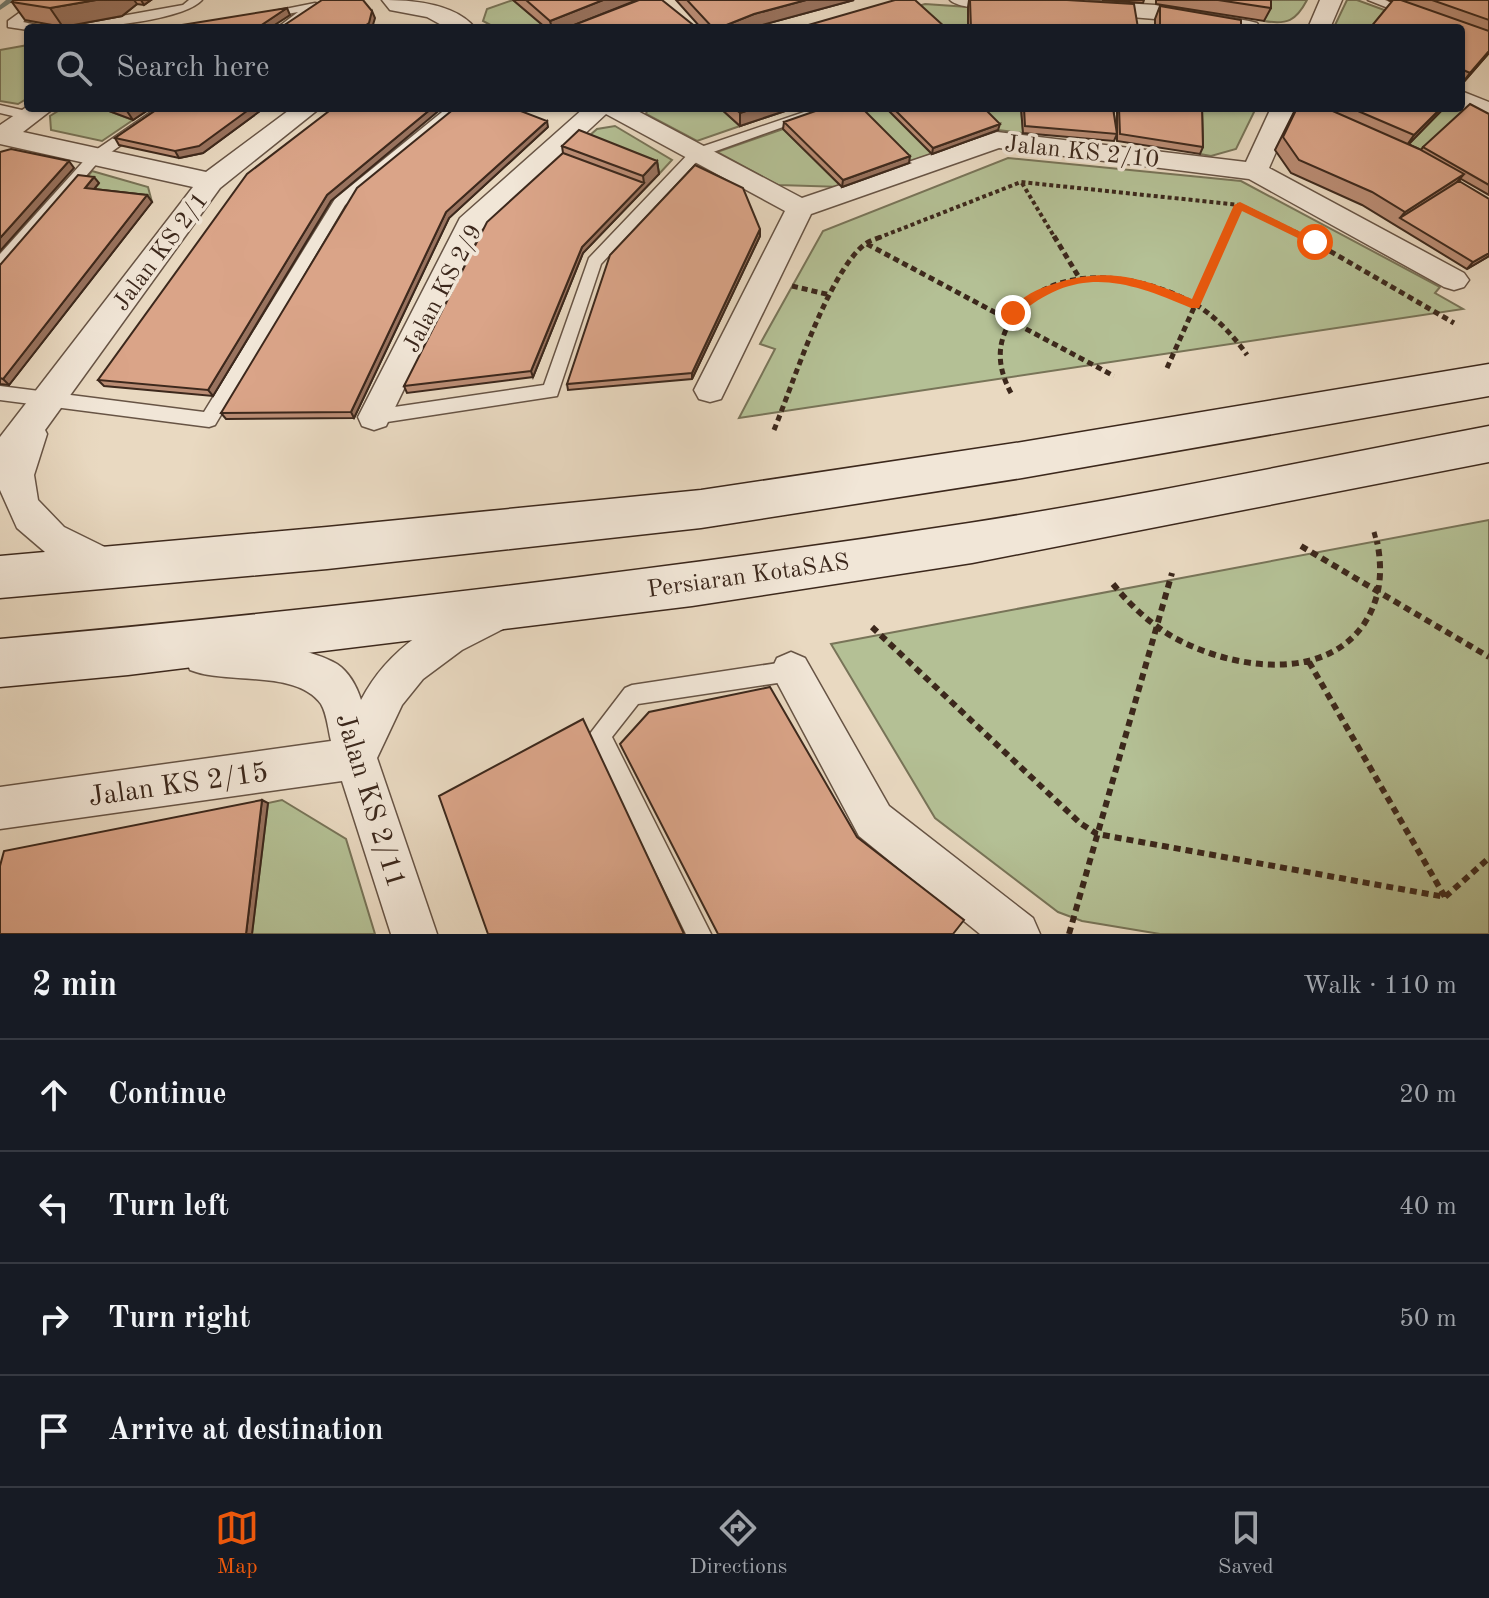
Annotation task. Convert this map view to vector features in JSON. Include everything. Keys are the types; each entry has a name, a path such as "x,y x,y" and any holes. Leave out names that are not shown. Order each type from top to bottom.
{"main road":[{"path":"0,577 701,509 1037,458 1489,380"},
{"name":"Persiaran KotaSAS","path":"0,663 128,651 692,584 972,543 1489,444"}],"street":[{"path":"393,0 398,5 434,12 456,24"},
{"path":"961,0 1036,5"},
{"path":"1321,24 1331,0"},
{"path":"419,24 434,12 457,4"},
{"path":"1066,6 1155,12 1226,24"},
{"path":"1465,100 1489,112"},
{"path":"0,136 36,112"},
{"name":"Jalan KS 2/1","path":"43,409 211,182 303,112"},
{"name":"Jalan KS 2/9","path":"374,417 470,225 595,112"},
{"path":"620,112 800,208 710,390"},
{"path":"1255,171 1281,112"},
{"path":"0,136 211,182"},
{"name":"Jalan KS 2/10","path":"800,208 997,140 1255,171 1454,280"},
{"path":"0,461 43,409"},
{"path":"43,409 18,470 17,488 26,514 62,547 108,567"},
{"path":"356,758 388,691 421,656 457,632 520,604"},
{"name":"Jalan KS 2/11","path":"128,651 274,662 324,678 341,698 356,758 414,934"},
{"path":"791,671 874,821 1017,934"},
{"name":"Jalan KS 2/15","path":"0,808 356,758"}],"lane":[{"path":"24,25 12,24 44,0"},
{"path":"99,24 187,8 196,0"},
{"path":"1374,0 1439,24"},
{"path":"257,16 315,6 289,24"},
{"path":"0,109 24,111"},
{"path":"0,264 95,157 160,112"},
{"path":"0,393 43,409 209,420 340,202 450,112"},
{"path":"374,417 551,391 594,262 697,153 817,112"},
{"path":"699,934 600,735 632,695 791,671"}],"path":[{"path":"1021,182 1080,279"},
{"path":"774,430 830,295 848,261 866,243 1021,182 1240,205 1315,242 1454,323"},
{"path":"1167,368 1240,205"},
{"path":"866,243 1114,376"},
{"path":"1011,393 1001,370 999,354 1000,339 1009,320 1024,301 1036,293 1080,279 1125,280 1165,291 1195,305 1232,334 1247,355"},
{"path":"1113,584 1125,599 1157,626 1185,643 1238,661 1265,665 1309,662 1354,639 1366,623 1380,593 1381,565 1374,532"},
{"path":"1301,546 1489,657"},
{"path":"1069,934 1172,573"},
{"path":"872,627 1080,823 1097,834 1445,897"},
{"path":"1309,662 1445,897"},
{"path":"1445,897 1489,858"}],"green space":[{"path":"513,0 541,24 489,24 483,21 487,9"},
{"path":"1265,0 1307,0 1295,17 1279,22 1264,21"},
{"path":"1347,0 1357,0 1387,11 1376,24 1335,24"},
{"path":"925,4 968,7 968,24 925,24 908,9"},
{"path":"24,46 24,100 18,104 0,101 0,50"},
{"path":"56,112 112,112 133,120 102,141 51,130 50,116"},
{"path":"724,112 740,126 697,141 646,114"},
{"path":"859,112 890,112 932,154 909,163"},
{"path":"979,112 1021,112 1023,133 998,130"},
{"path":"1198,112 1254,112 1236,149 1211,156 1200,154"},
{"path":"1440,112 1463,112 1418,154 1405,148"},
{"path":"615,126 672,160 659,174 581,143 597,129"},
{"path":"783,129 842,187 778,185 717,152"},
{"path":"1008,158 1241,181 1440,287 1435,293 1463,309 739,418 775,349 760,344 823,231"},
{"path":"92,171 148,187 152,202 90,194 83,182"},
{"path":"1489,520 1489,934 1160,934 1082,921 1058,912 935,818 831,644"},
{"path":"282,800 346,839 375,934 252,934 268,803"}],"building":[{"path":"96,0 50,8 12,2"},
{"path":"322,0 363,0 372,11 368,24 286,24"},
{"path":"526,0 603,0 550,21"},
{"path":"639,0 662,0 692,24 577,24"},
{"path":"687,0 806,0 729,24 709,24"},
{"path":"895,0 915,0 942,24 812,24"},
{"path":"970,0 1134,4 1137,24 971,24"},
{"path":"1218,0 1271,0 1271,8"},
{"path":"1393,0 1401,0 1489,31 1489,51 1470,73 1465,71 1465,24 1373,24"},
{"path":"1432,0 1489,0 1489,20"},
{"path":"1160,6 1241,20 1241,24 1160,24"},
{"path":"287,8 263,24 188,24"},
{"path":"1470,104 1489,114 1489,185 1423,147 1465,112"},
{"path":"153,112 246,112 199,146 175,151 115,138"},
{"path":"328,112 427,112 327,195 208,390 98,380 247,174"},
{"path":"450,112 523,112 547,121 446,212 351,412 221,413 357,188"},
{"path":"813,112 866,112 910,156 843,180 784,122"},
{"path":"897,112 988,112 1000,124 933,148"},
{"path":"1024,112 1114,112 1117,134 1025,126"},
{"path":"1119,112 1202,112 1203,147 1120,134"},
{"path":"1295,112 1335,112 1419,149 1464,174 1405,212 1372,192 1299,160 1283,137"},
{"path":"1360,112 1437,112 1414,135"},
{"path":"579,130 657,161 643,176 562,146"},
{"path":"11,149 69,161 0,238 0,152"},
{"path":"563,153 644,183 582,247 531,371 404,386 487,222"},
{"path":"695,165 743,188 760,229 692,373 567,384 610,255"},
{"path":"78,175 94,177 85,188 147,195 3,379 0,378 0,265"},
{"path":"1459,181 1489,199 1489,253 1473,262 1400,218"},
{"path":"770,687 857,837 964,920 953,934 718,934 620,744 649,712"},
{"path":"583,719 684,934 488,934 439,796"},
{"path":"262,800 246,934 0,934 0,866 4,851"}],"waterway":[{"path":"0,8 11,0"}],"route":[{"path":"1013,313 1036,293 1087,278 1146,284 1195,305 1240,205 1315,242"}]}
